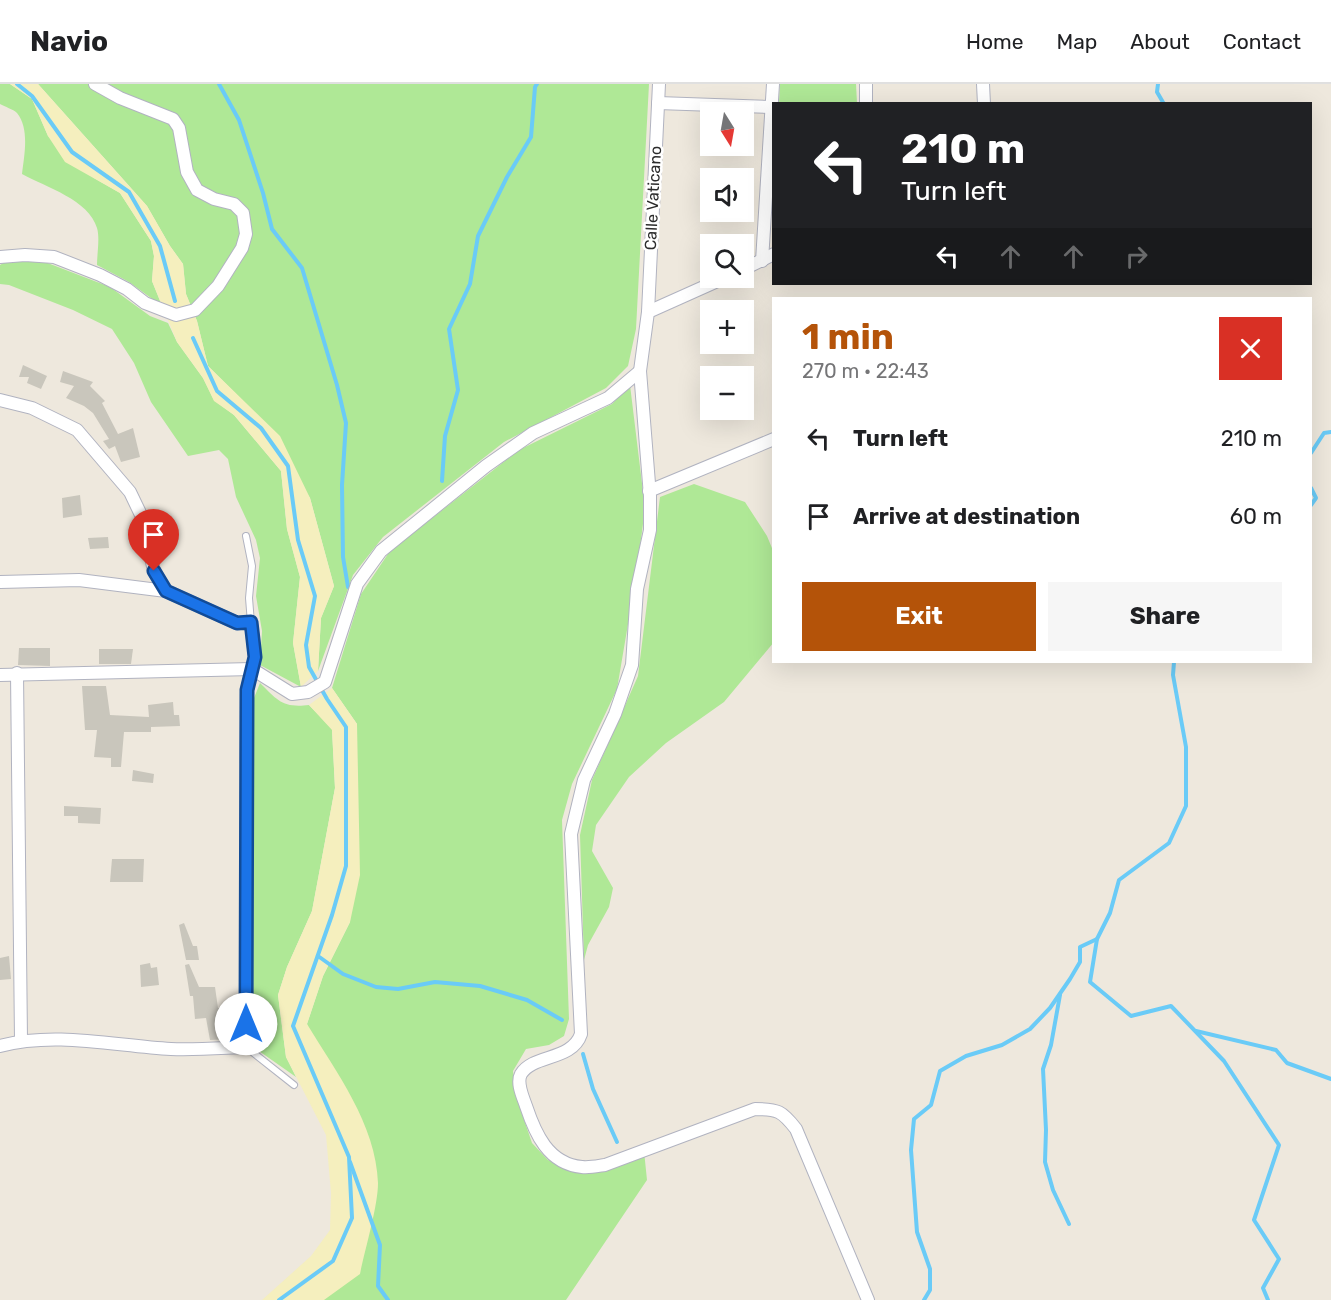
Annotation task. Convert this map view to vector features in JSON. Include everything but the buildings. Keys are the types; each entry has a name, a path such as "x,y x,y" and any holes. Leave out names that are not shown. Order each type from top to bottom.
{"street":[{"path":"0,257 25,255 54,257 100,275 127,289 145,303 176,315 195,310 218,286 242,248 246,234 243,213 234,204 214,199 197,190 187,172 179,128 173,119 120,98 95,84"},
{"name":"Calle Vaticano","path":"659,84 648,312 640,370 650,530 637,589 632,664 615,714 584,780 571,834 581,1034 578,1043 568,1051 529,1067 521,1074 519,1085 534,1131 549,1152 564,1161 582,1167 605,1165 755,1109 775,1109 786,1115 796,1129 868,1300"},
{"path":"762,261 773,84"},
{"path":"866,84 867,102"},
{"path":"983,84 984,102"},
{"path":"658,103 771,107"},
{"path":"754,265 772,255"},
{"path":"648,312 702,288"},
{"path":"0,675 252,669 292,693 308,692 325,682 357,584 381,551 486,466 533,433 608,398 640,370"},
{"path":"0,400 32,408 77,430 130,492 142,517 154,571 166,591"},
{"path":"649,491 772,440"},
{"path":"0,582 79,580 166,591 237,623 251,622 255,657 247,690 246,1047 173,1049 64,1039 21,1040 0,1046"},
{"path":"17,673 21,1040"}],"lane":[{"path":"246,536 252,566 249,598 251,622"},
{"path":"246,1047 294,1085"}],"green space":[{"path":"0,84 10,84 32,99 48,136 94,178 120,193 151,241 154,256 152,281 162,306 129,282 97,265 98,232 92,218 85,210 66,195 22,174 24,127 17,113 0,104"},
{"path":"38,84 649,84 636,329 628,366 606,388 504,442 383,537 353,575 318,671 321,618 334,586 310,498 238,396 208,366 197,321 186,294 183,264 147,206"},
{"path":"780,84 856,84 857,102 779,102"},
{"path":"5,262 45,262 110,287 150,316 168,323 177,342 203,378 214,400 234,415 281,471 287,529 300,577 293,643 301,687 260,665 262,631 256,596 260,558 256,540 236,497 228,459 219,450 188,456 151,402 134,363 112,329 73,310 9,285 0,284 0,265"},
{"path":"630,385 645,508 617,689 572,784 562,820 569,1019 564,1036 549,1045 526,1049 513,1071 517,1099 532,1143 548,1160 577,1172 644,1151 647,1180 566,1300 314,1300 372,1215 307,1024 323,976 350,922 357,797 357,724 332,688 361,594 390,551 519,450 612,404"},
{"path":"694,484 745,502 767,536 772,548 772,644 724,702 666,743 629,777 596,825 592,851 613,888 609,907 588,945 584,960 580,835 592,780 638,676 660,497"},
{"path":"260,683 282,702 300,706 309,705 332,729 335,788 312,911 287,967 278,995 286,1057 296,1077 252,1046 251,756 254,698"}],"sand":[{"path":"10,84 38,84 147,206 183,264 186,294 197,321 208,366 280,436 310,498 334,586 321,618 318,671 301,687 293,643 300,577 287,529 281,471 234,415 214,401 203,378 177,342 152,281 154,256 151,241 120,193 65,162 48,136 32,99"},
{"path":"332,688 357,724 360,875 350,922 323,976 307,1024 353,1099 362,1119 376,1161 377,1192 360,1274 324,1300 262,1300 311,1256 330,1230 331,1193 326,1135 286,1057 278,995 287,967 312,911 335,788 332,730 309,705"}],"waterway":[{"path":"17,84 32,96 72,152 129,192 160,246 175,301"},
{"path":"219,84 239,120 263,193 272,229 302,268 337,385 346,423 342,485 343,557 348,587"},
{"path":"442,481 445,436 458,390 449,329 470,284 478,236 507,177 531,137 537,84"},
{"path":"1158,84 1157,92 1163,102"},
{"path":"193,338 217,391 261,428 288,466 298,540 315,596 306,645 309,667 346,727 346,866 332,915 293,1026 349,1157 352,1218 333,1261 279,1300"},
{"path":"1312,451 1324,433 1331,432"},
{"path":"1312,490 1316,498 1312,504"},
{"path":"1174,663 1173,675 1186,747 1186,806 1169,843 1119,880 1110,913 1097,939 1090,982 1131,1016 1171,1006 1224,1061 1279,1145 1254,1220 1279,1259 1263,1288 1268,1300"},
{"path":"924,1300 930,1290 930,1269 917,1232 911,1150 914,1119 931,1105 940,1071 966,1056 1002,1045 1030,1029 1050,1008 1070,979 1080,962 1080,947 1097,939"},
{"path":"318,956 343,974 376,987 398,989 435,982 480,986 527,1000 562,1020"},
{"path":"1060,995 1051,1045 1043,1069 1045,1162 1053,1190 1069,1224"},
{"path":"1196,1031 1276,1050 1287,1063 1331,1079"},
{"path":"583,1054 593,1089 617,1142"},
{"path":"350,1162 380,1245 378,1286 388,1300"}],"route":[{"path":"154,571 166,591 237,623 251,622 255,657 247,690 246,1024"}]}
